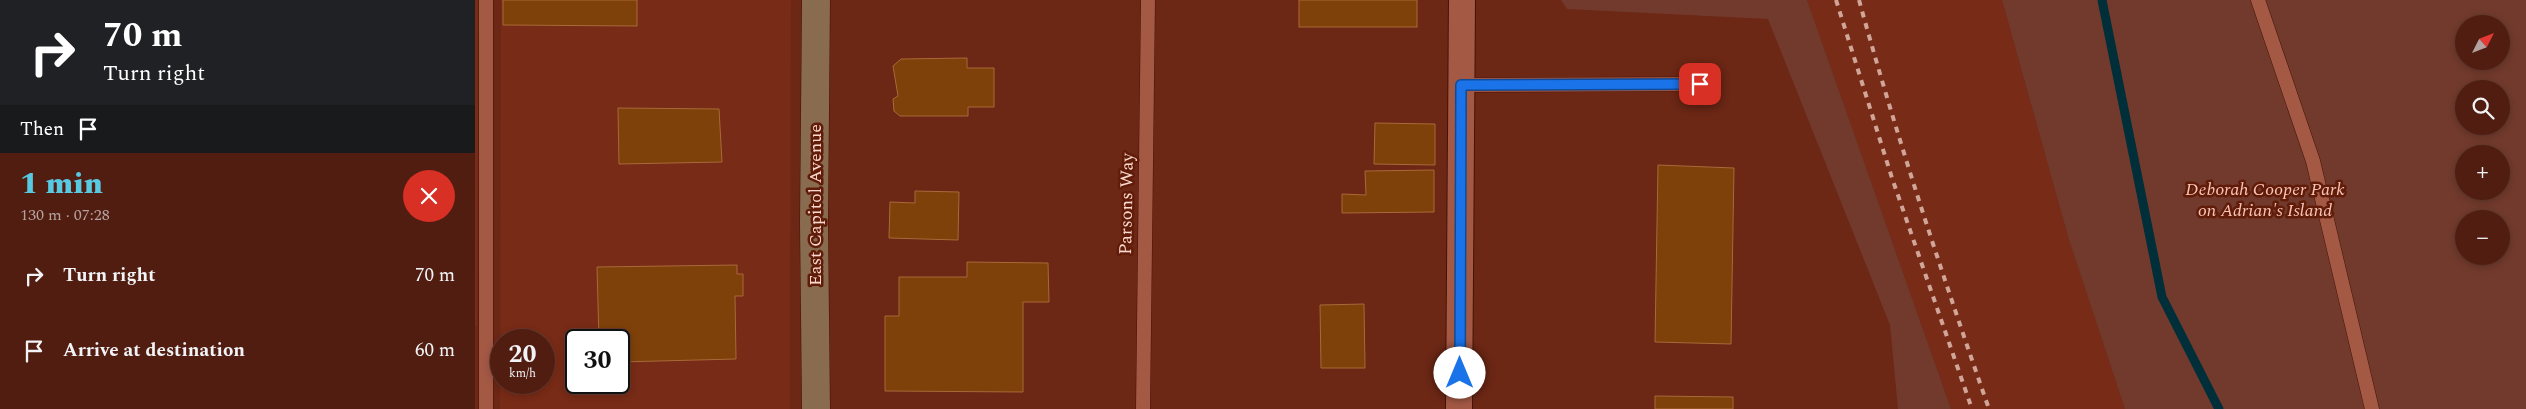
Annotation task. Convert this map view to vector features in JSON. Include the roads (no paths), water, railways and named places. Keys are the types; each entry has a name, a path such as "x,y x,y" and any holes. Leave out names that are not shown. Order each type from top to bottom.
{"street":[{"name":"East Capitol Avenue","path":"816,0 814,213 816,409"},
{"path":"1459,409 1462,0"}],"lane":[{"path":"486,0 486,409"},
{"name":"Parsons Way","path":"1143,409 1148,0"},
{"path":"2258,0 2313,160 2372,409"},
{"path":"1461,85 1700,84"}],"waterway":[{"path":"2102,0 2162,297 2219,409"}],"railway":[{"path":"1836,0 1892,178 1972,409"},
{"path":"1859,0 1921,206 1989,409"}],"park label":[{"name":"Deborah Cooper Park on Adrian's Island","path":"2265,199"}]}
